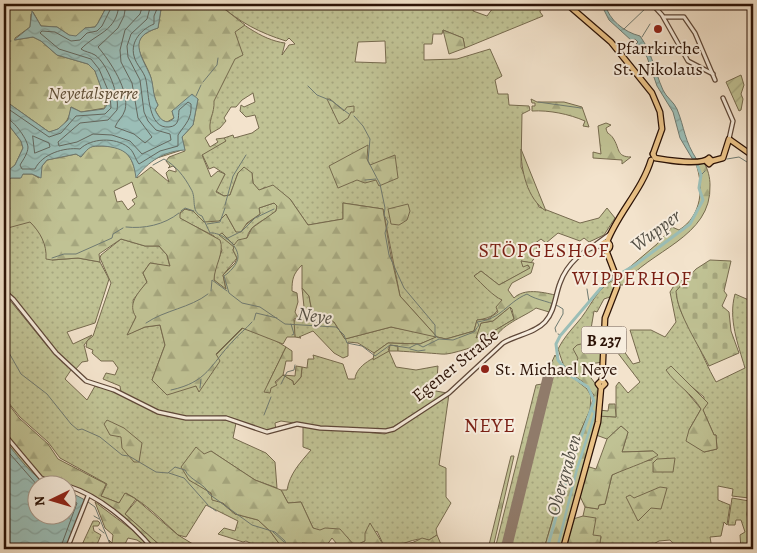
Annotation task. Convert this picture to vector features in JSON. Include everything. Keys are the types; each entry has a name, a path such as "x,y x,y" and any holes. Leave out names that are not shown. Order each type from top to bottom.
{"main road":[{"path":"568,4 621,53 654,97 660,114 662,129 655,158 610,233 607,242 602,246 606,250 610,247 607,242"},
{"path":"585,28 588,26 586,21"},
{"path":"655,158 707,161 722,159 728,141 753,156"},
{"name":"B 237","path":"563,549 598,422 601,388 605,384 602,380 606,316 617,292 614,271 606,250"}],"street":[{"path":"652,4 664,18 688,60 709,69"},
{"path":"664,18 684,17 692,27 715,80"},
{"path":"724,98 733,121 728,141"},
{"name":"Egener Straße","path":"4,291 15,301 49,346 88,382 114,390 163,414 186,418 226,418 267,432 294,424 344,430 392,430 453,389 503,343 514,336 541,326 550,315 561,279 568,269 580,255 610,233"},
{"path":"594,246 602,246"},
{"path":"4,434 39,476"},
{"path":"78,493 112,512 140,534 153,549"},
{"path":"67,549 87,499"}],"green space":[{"path":"4,4 217,4 258,34 285,43 282,55 289,45 295,44 289,38 286,41 259,31 242,22 219,4 475,4 473,11 487,16 496,4 509,6 508,4 541,4 540,12 543,16 465,48 463,38 443,30 442,34 433,34 432,44 424,44 424,60 457,59 490,49 502,76 495,80 498,94 508,94 509,105 529,106 530,110 522,114 521,167 539,207 580,223 599,218 607,208 615,218 604,235 589,242 584,238 580,241 558,233 546,243 541,239 534,244 539,251 531,263 521,261 531,268 499,285 481,271 474,276 502,300 499,309 494,314 477,320 474,331 446,339 437,337 420,344 388,343 374,353 358,343 348,342 348,356 343,358 334,353 313,331 299,337 301,338 295,337 293,323 304,307 302,288 309,296 312,312 334,322 345,339 391,327 436,336 400,296 383,209 343,203 343,219 308,225 290,199 265,187 259,191 253,183 252,173 238,173 230,195 224,196 216,191 225,174 214,167 209,169 202,154 225,141 224,138 233,135 234,138 252,133 259,128 255,115 246,117 240,111 241,105 244,107 255,102 253,93 242,100 236,107 231,107 224,118 226,121 220,128 182,150 157,158 30,222 39,231 52,260 78,258 100,262 109,279 95,323 67,332 73,344 92,335 84,345 88,361 82,362 75,370 60,357 4,290","holes":["385,41 386,63 355,62 358,42"]},
{"path":"4,4 108,4 95,27 85,28 78,36 72,37 57,27 41,26 33,12 31,14 30,27 15,38 15,40 33,37 41,41 57,55 88,64 95,71 105,97 105,108 81,112 71,107 69,116 64,124 58,129 49,132 4,100"},
{"path":"166,4 218,4 245,25 235,32 243,55 235,59 214,101 210,125 211,133 205,138 210,147 218,142 216,139 224,138 226,141 202,155 211,177 218,171 225,174 216,192 224,196 230,195 238,173 244,167 252,173 253,183 259,190 273,185 290,199 308,225 343,219 343,203 383,209 400,296 437,337 446,339 474,331 477,320 488,319 498,312 496,307 502,300 491,293 474,276 481,271 499,285 530,268 528,265 523,267 521,261 534,263 531,273 512,283 508,290 514,298 528,292 555,295 549,312 536,308 506,326 494,341 459,351 446,354 398,351 398,346 390,345 389,351 373,360 374,353 388,343 420,344 436,337 391,327 345,339 334,322 312,312 309,296 302,288 302,265 295,274 292,283 292,291 297,293 298,302 295,312 298,318 294,319 295,337 287,337 283,344 242,328 216,354 220,361 199,392 196,386 167,395 152,380 165,345 160,325 145,327 127,335 136,317 133,303 147,282 143,273 150,263 170,266 167,255 159,246 145,246 121,239 99,254 100,262 78,258 52,260 46,259 42,239 30,222 4,229 4,183 11,178 20,178 22,174 32,174 39,178 42,166 47,160 76,154 81,157 93,146 118,148 123,151 130,158 137,178 151,167 169,182 166,173 169,170 176,172 176,169 173,166 168,168 170,166 166,161 169,157 185,151 182,137 193,125 198,99 172,111 174,118 167,122 161,120 155,110 158,105 151,78 139,50 139,44 141,38 158,28 161,9","holes":["132,182 137,197 132,200 135,204 128,210 122,201 117,202 114,191","274,203 277,206 276,211 252,228 247,238 238,240 234,245 222,233 219,235 234,247 233,250 237,258 235,263 223,275 226,289 214,280 221,249 220,240 180,218 180,213 185,209 193,211 204,222 219,221 226,214 236,232 241,232 247,223 260,214 259,208","510,307 512,309 514,319 489,334 476,338 481,323 493,321"]},
{"path":"443,30 463,38 465,48 449,54"},
{"path":"741,75 744,85 741,94 743,99 741,110 739,111 726,82"},
{"path":"327,99 330,99 344,111 347,107 354,106 354,112 351,112 348,118 339,124"},
{"path":"531,99 537,102 564,102 582,107 589,127 583,126 585,121 572,116 532,111 532,106 535,106 535,103 532,103"},
{"path":"4,119 21,141 23,148 15,165 4,174"},
{"path":"606,123 611,125 606,130 613,138 621,154 631,157 622,164 622,160 593,158 593,152 601,154 598,126"},
{"path":"368,145 367,159 370,165 395,155 398,178 379,186 376,180 365,183 357,180 338,188 329,166"},
{"path":"521,149 546,211 534,199 526,183"},
{"path":"704,163 707,168 710,185 708,203 701,218 677,242 634,273 623,285 619,285 618,277 657,244 672,227 679,230 692,217 697,209 700,191 699,173 696,164"},
{"path":"274,203 277,206 276,211 251,229 247,238 234,245 221,235 234,247 233,250 237,258 223,275 226,290 214,280 214,272 222,250 214,236 179,218 180,213 185,209 193,211 197,215 226,214 236,232 260,214 259,208"},
{"path":"408,204 410,211 407,220 399,225 391,224 388,209"},
{"path":"121,239 145,246 159,246 167,255 170,267 150,263 143,273 147,282 133,300 136,317 128,334 145,327 160,325 165,345 152,380 196,386 199,391 216,355 243,328 268,336 286,347 268,384 271,388 283,375 293,381 294,385 301,377 302,367 307,368 308,359 314,359 313,355 343,364 348,379 355,379 356,374 363,365 389,351 396,367 416,370 438,366 436,391 447,393 388,430 320,427 281,421 275,423 276,431 271,432 226,416 183,418 158,410 121,392 120,386 103,379 106,373 115,375 118,368 113,361 101,361 92,353 93,350 86,347 87,341 93,336 111,283 100,258 101,255"},
{"path":"710,260 731,261 724,291 727,295 722,306 729,312 731,331 739,353 709,366 684,319 677,300 676,291 696,269"},
{"path":"679,278 683,282 677,291 680,310 716,382 745,368 733,322 733,303 735,294 751,301 753,297 753,479 749,498 732,496 733,489 718,486 718,500 730,505 727,525 724,522 721,536 710,537 712,549 678,549 670,540 659,541 644,549 599,549 601,537 593,536 583,516 585,507 598,509 599,505 605,504 612,475 639,462 652,460 653,451 622,452 628,432 621,426 607,439 596,435 601,416 616,417 616,386 619,382 628,393 640,382 614,348 614,331 618,330 621,347 633,364 640,362 630,330 651,330 665,337 676,322 670,292","holes":["686,382 704,397 703,410 714,435 716,435 717,449 704,452 689,430 701,409 686,391"]},
{"path":"615,279 615,289 613,289 610,297 604,299 597,312 594,311 591,329 593,348 585,348 585,343 572,374 563,364 558,349 564,338 582,317 598,293"},
{"path":"4,293 48,347 71,370 65,379 87,400 95,386 114,392 167,416 184,419 219,419 236,423 233,438 266,453 275,462 277,488 255,480 211,451 189,480 200,485 235,514 258,520 270,531 283,549 262,549 246,541 243,542 218,534 224,528 235,531 238,521 206,505 186,537 178,535 147,507 126,493 119,503 101,496 107,484 60,458 48,442 20,417 4,397"},
{"path":"510,307 514,319 489,334 475,338 481,323 493,321"},
{"path":"585,343 585,348 593,348 603,355 603,362 590,364 591,378 600,390 599,410 608,411 609,404 615,404 616,417 598,416 561,549 544,549 574,446 590,410 594,395 583,382 572,374 578,358 573,349 577,345"},
{"path":"390,345 398,346 398,351 389,351"},
{"path":"286,347 292,351 292,361 286,361 283,375 275,382 277,385 271,388 270,393 264,392"},
{"path":"555,355 566,372 587,389 591,396 590,410 574,446 544,549 495,549 536,385 542,384"},
{"path":"296,366 302,367 301,377 294,385 293,381 283,375 295,376"},
{"path":"671,366 708,403 703,410 714,435 716,435 717,449 704,452 686,441 689,430 701,409 666,370"},
{"path":"449,394 439,465 446,468 446,497 451,503 436,529 437,535 429,540 418,539 396,546 384,546 377,531 365,541 355,546 313,528 301,502 288,503 281,490 287,490 293,473 311,450 303,447 303,426 385,434"},
{"path":"4,398 19,418 48,444 58,459 106,484 101,496 119,503 125,493 136,499 125,514 164,549 155,549 116,515 78,490 78,476 36,476 30,472 4,440"},
{"path":"107,420 124,428 142,443 139,462 134,462 122,448 121,437 110,435 104,424"},
{"path":"621,426 628,432 622,452 653,451 658,455 612,475 605,504 599,505 598,509 585,507 579,494 586,466 596,469 607,439"},
{"path":"196,447 204,454 211,451 255,480 281,490 288,503 301,502 313,528 320,530 325,528 340,529 355,546 365,541 365,533 370,523 384,546 404,545 422,538 429,540 437,535 443,549 341,549 332,538 324,549 309,549 315,547 314,544 302,543 301,549 283,549 270,531 258,520 235,514 223,503 212,500 211,493 189,480 181,467"},
{"path":"511,456 514,456 493,548 488,549"},
{"path":"675,458 673,472 653,472 653,463 657,459"},
{"path":"660,487 667,488 661,509 651,508 638,521 626,497 630,495 634,498"},
{"path":"732,498 749,501 747,514 749,528 753,527 753,549 741,549 740,535 745,532 741,520 736,520 735,525 728,525"},
{"path":"137,500 178,535 201,549 164,549 125,514"},
{"path":"95,502 131,529 151,549 141,548 143,544 128,538 125,544 113,545 115,549 111,549 109,540 112,543 113,535 105,528"},
{"path":"583,516 596,518 593,535 601,536 599,549 565,549 573,519"},
{"path":"93,521 100,523 98,526 93,526 94,531 101,535 95,549 80,549"}],"water":[{"name":"Neyetalsperre","path":"108,4 166,4 161,9 158,28 142,36 139,47 140,54 151,78 158,105 155,110 163,120 166,122 171,121 174,118 172,111 192,94 198,99 193,125 182,137 185,150 171,152 158,158 136,178 133,164 123,151 111,147 93,147 88,149 81,157 76,154 47,160 42,166 41,178 32,174 23,174 21,178 11,178 4,183 4,174 15,165 23,148 21,141 4,119 4,100 49,132 58,129 68,120 71,107 81,112 104,109 107,105 95,71 88,64 57,55 41,41 33,37 14,40 30,27 32,11 41,26 57,27 69,35 76,36 85,28 95,27"},
{"path":"601,4 605,4 610,15 618,24 628,32 640,36 651,56 663,90 677,109 687,140 697,160 693,160 680,138 673,112 657,86 647,57 636,44 638,42 635,39 632,41 609,20"},
{"path":"4,440 25,466 36,476 28,476 28,526 74,526 65,549 4,549"},
{"path":"78,496 85,500 78,517"}],"waterway":[{"path":"624,29 647,7"},
{"path":"642,37 650,24"},
{"path":"4,42 11,41"},
{"path":"203,82 217,65 218,58"},
{"path":"196,96 201,85"},
{"path":"308,86 317,95 332,101 349,114"},
{"path":"538,102 581,108"},
{"path":"354,116 363,126 370,139 368,161 380,184 385,208 384,215 388,222 385,233 389,255 404,288 435,325 435,336 438,338"},
{"path":"225,205 233,176 246,155"},
{"path":"727,159 739,157 747,162 753,160"},
{"name":"Neye","path":"153,165 164,159 176,168 191,189 196,211 202,216 210,233 219,234 232,243 235,248 238,257 237,262 231,271 224,276 229,293 242,303 260,307 285,324 336,327 344,335 347,343 362,346 375,356 390,345 409,348 417,344 423,347 439,339 453,340 474,332 479,325 477,322 492,318 527,294 563,309 563,314 555,328 556,332"},
{"name":"Neye","path":"547,549 569,471 594,401 588,387 571,376 558,360 556,344 560,336 606,282 635,265 690,224 703,200 699,188 701,175 696,161"},
{"name":"Wupper","path":"701,175 705,171"},
{"path":"365,180 376,179"},
{"path":"4,201 4,189 8,185"},
{"path":"181,211 185,208 194,211"},
{"path":"207,224 220,222 225,208"},
{"path":"226,239 242,231 255,218 274,209"},
{"path":"126,227 154,225 167,221 179,213"},
{"path":"52,258 64,254 76,254 112,238 113,234 123,228"},
{"path":"211,291 212,280 227,291"},
{"path":"587,289 589,302"},
{"path":"146,323 193,303 208,294"},
{"path":"254,320 256,313 277,318"},
{"path":"171,390 183,387 207,372 235,338 252,322"},
{"path":"291,324 294,334 292,335"},
{"path":"4,344 21,374 47,394 71,424 78,430 82,429 100,437 122,455 128,456"},
{"path":"410,349 425,350"},
{"path":"281,384 287,372 294,370 295,365"},
{"path":"200,388 201,379"},
{"path":"264,415 271,397"},
{"name":"Obergraben","path":"557,549 577,469 595,413 592,410"},
{"path":"129,456 156,472 168,473 175,467 185,470 209,494 252,525 275,532 285,541 286,549"},
{"path":"169,473 184,478 208,505"},
{"path":"88,502 95,507 112,549"},
{"path":"209,506 216,511"},
{"path":"94,516 99,519"},
{"path":"99,529 104,533"},
{"path":"273,532 284,542"}],"runway":[{"path":"506,549 549,374"}],"place":[{"name":"Pfarrkirche St. Nikolaus","path":"658,29"},
{"name":"St. Michael Neye","path":"485,369"}],"district":[{"name":"STÖPGESHOF","path":"544,250"},
{"name":"WIPPERHOF","path":"632,278"},
{"name":"NEYE","path":"490,425"}]}
